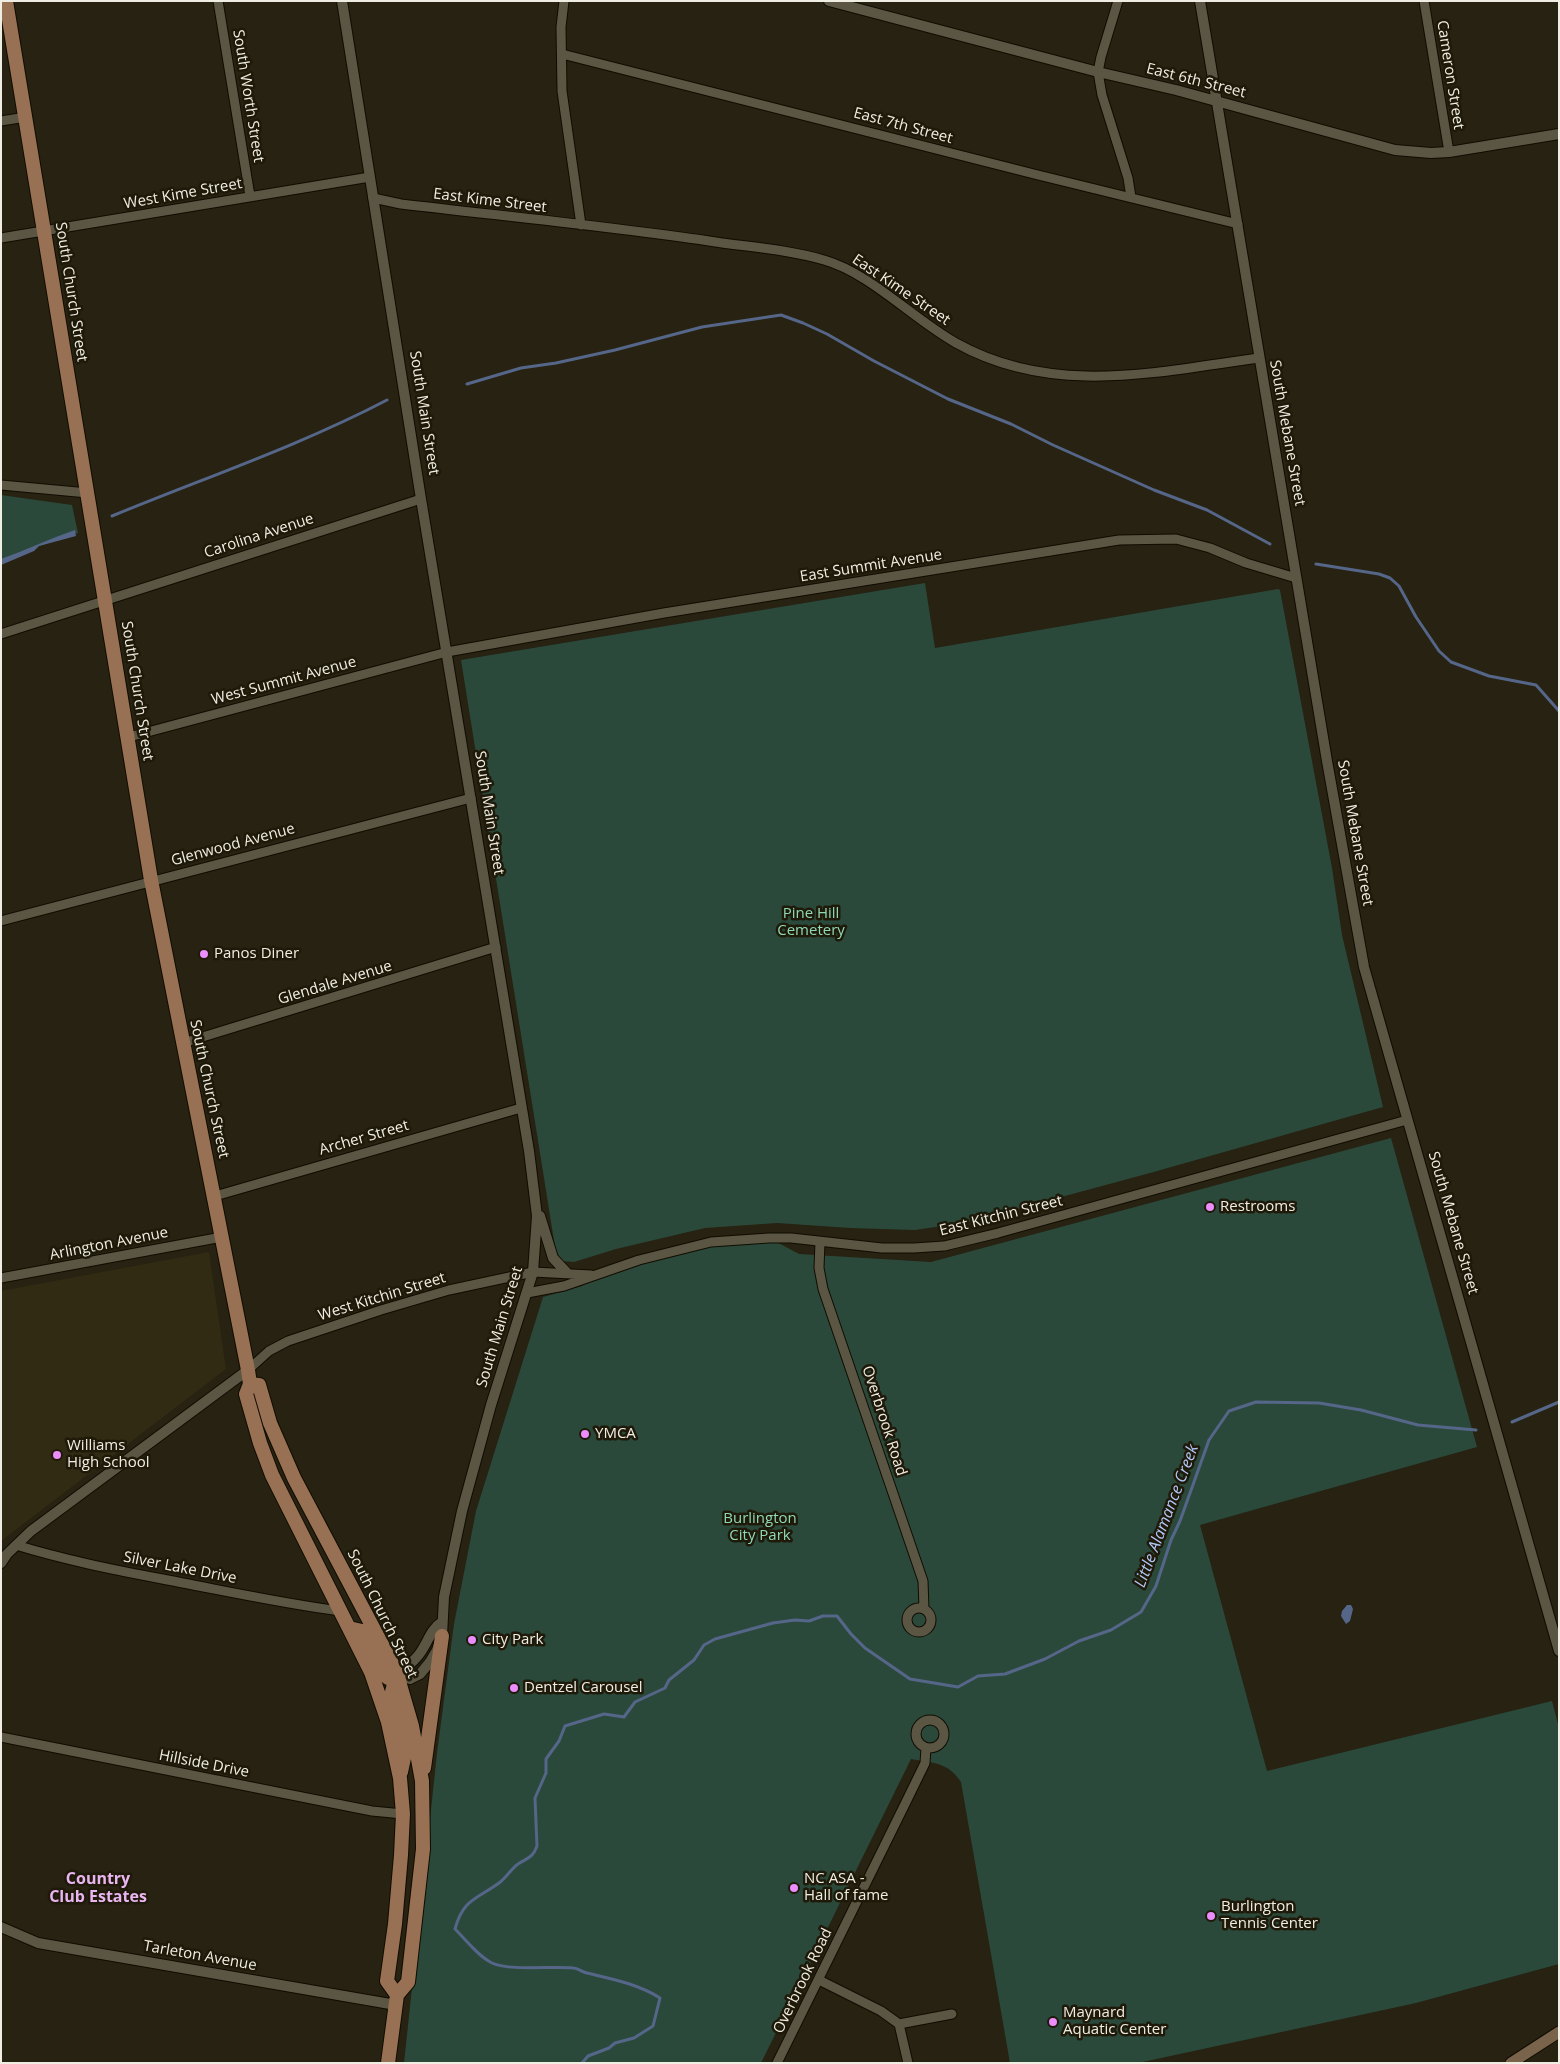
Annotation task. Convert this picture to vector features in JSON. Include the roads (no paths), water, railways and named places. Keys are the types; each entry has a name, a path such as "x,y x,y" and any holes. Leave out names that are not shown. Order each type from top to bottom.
{"main road":[{"name":"South Church Street","path":"6,1 129,737 151,880 215,1196 249,1377 246,1394 257,1435 272,1476 371,1672 388,1722 400,1778 403,1814 402,1855 387,1981 397,2000"},
{"name":"South Church Street","path":"249,1377 259,1385 270,1423 294,1478 366,1612 398,1678 412,1726 422,1781 423,1849 408,1982 397,2000 388,2063"},
{"path":"348,1628 362,1631 384,1674 388,1678 398,1678 392,1692 405,1752 400,1778"},
{"path":"422,1781 442,1629"},
{"path":"1511,2063 1559,2032"}],"street":[{"name":"South Worth Street","path":"218,1 250,196"},
{"name":"South Main Street","path":"342,1 421,499 521,1108 530,1151 536,1204 534,1272 491,1405 462,1511 444,1598 442,1629 437,1650 420,1674 410,1679 398,1678"},
{"path":"564,1 561,27 562,91 581,225"},
{"name":"East 6th Street","path":"829,1 1098,72 1217,101 1395,150 1431,154 1559,134"},
{"path":"1118,1 1100,56 1098,72 1102,95 1128,178 1131,197"},
{"name":"South Mebane Street","path":"1200,1 1296,578 1364,967 1559,1651"},
{"name":"Cameron Street","path":"1424,1 1449,152"},
{"name":"East 7th Street","path":"562,54 1238,224"},
{"path":"1,121 26,117"},
{"name":"West Kime Street","path":"1,238 370,178"},
{"name":"East Kime Street","path":"373,198 401,204 791,252 844,266 927,325 956,343 990,359 1016,368 1052,375 1099,378 1150,374 1259,358"},
{"path":"1,485 88,493"},
{"name":"Carolina Avenue","path":"1,634 421,499"},
{"name":"East Summit Avenue","path":"447,652 673,612 1118,540 1176,539 1210,548 1246,563 1296,578"},
{"name":"West Summit Avenue","path":"129,737 447,652"},
{"name":"Glenwood Avenue","path":"1,920 471,798"},
{"name":"Glendale Avenue","path":"183,1043 496,947"},
{"name":"Archer Street","path":"215,1196 521,1108"},
{"name":"East Kitchin Street","path":"527,1293 564,1286 640,1260 712,1242 769,1238 882,1248 944,1246 998,1233 1407,1120"},
{"path":"536,1204 553,1258 566,1273"},
{"name":"Arlington Avenue","path":"2,1276 222,1237"},
{"name":"Overbrook Road","path":"820,1242 819,1268 823,1289 923,1581 924,1609"},
{"name":"East Kitchin Street","path":"534,1272 593,1275"},
{"name":"West Kitchin Street","path":"249,1377 268,1351 288,1341 342,1322 449,1290 534,1272"},
{"path":"1,1563 31,1531 249,1377"},
{"name":"Silver Lake Drive","path":"16,1545 52,1556 135,1574 301,1606 340,1611"},
{"name":"Hillside Drive","path":"1,1737 372,1811 403,1814"},
{"name":"Overbrook Road","path":"777,2063 925,1763 926,1748"},
{"name":"Tarleton Avenue","path":"1,1927 38,1943 397,2000"},
{"path":"819,1980 881,2011 899,2024 908,2063"},
{"path":"899,2024 952,2014"}],"water":[{"path":"75,530 76,536 39,546 34,551 1,565 1,559"},
{"path":"1347,1605 1351,1605 1353,1609 1350,1621 1346,1624 1341,1616 1342,1611"}],"waterway":[{"path":"467,384 521,368 556,363 615,350 702,327 781,315 827,334 874,361 948,399 1011,424 1154,490 1207,510 1270,544"},
{"path":"112,516 286,447 387,400"},
{"path":"1316,564 1379,574 1390,578 1399,586 1416,617 1439,651 1451,662 1489,676 1536,685 1559,711"},
{"name":"Little Alamance Creek","path":"582,2063 588,2056 609,2048 615,2043 634,2038 653,2026 660,1998 634,1986 575,1968 520,1968 492,1963 477,1952 455,1929 458,1919 467,1905 502,1881 515,1866 534,1853 537,1846 535,1798 546,1773 546,1759 559,1741 565,1726 604,1714 624,1717 635,1702 665,1688 669,1680 694,1660 704,1645 715,1639 773,1623 795,1620 809,1621 823,1616 837,1616 865,1648 910,1679 958,1687 978,1676 1005,1674 1045,1659 1079,1641 1111,1630 1141,1612 1156,1586 1171,1540 1180,1521 1209,1440 1229,1411 1256,1402 1319,1403 1361,1410 1418,1425 1476,1430"},
{"name":"Little Alamance Creek","path":"1512,1422 1559,1402"}],"place":[{"name":"Panos Diner","path":"204,954"},
{"name":"Restrooms","path":"1210,1207"},
{"name":"YMCA","path":"585,1434"},
{"name":"Williams High School","path":"57,1455"},
{"name":"City Park","path":"472,1640"},
{"name":"Dentzel Carousel","path":"514,1688"},
{"name":"NC ASA - Hall of fame","path":"794,1888"},
{"name":"Burlington Tennis Center","path":"1211,1916"},
{"name":"Maynard Aquatic Center","path":"1053,2022"}],"district":[{"name":"Country Club Estates","path":"98,1888"}],"park label":[{"name":"Pine Hill Cemetery","path":"811,922"},
{"name":"Burlington City Park","path":"760,1528"}]}
